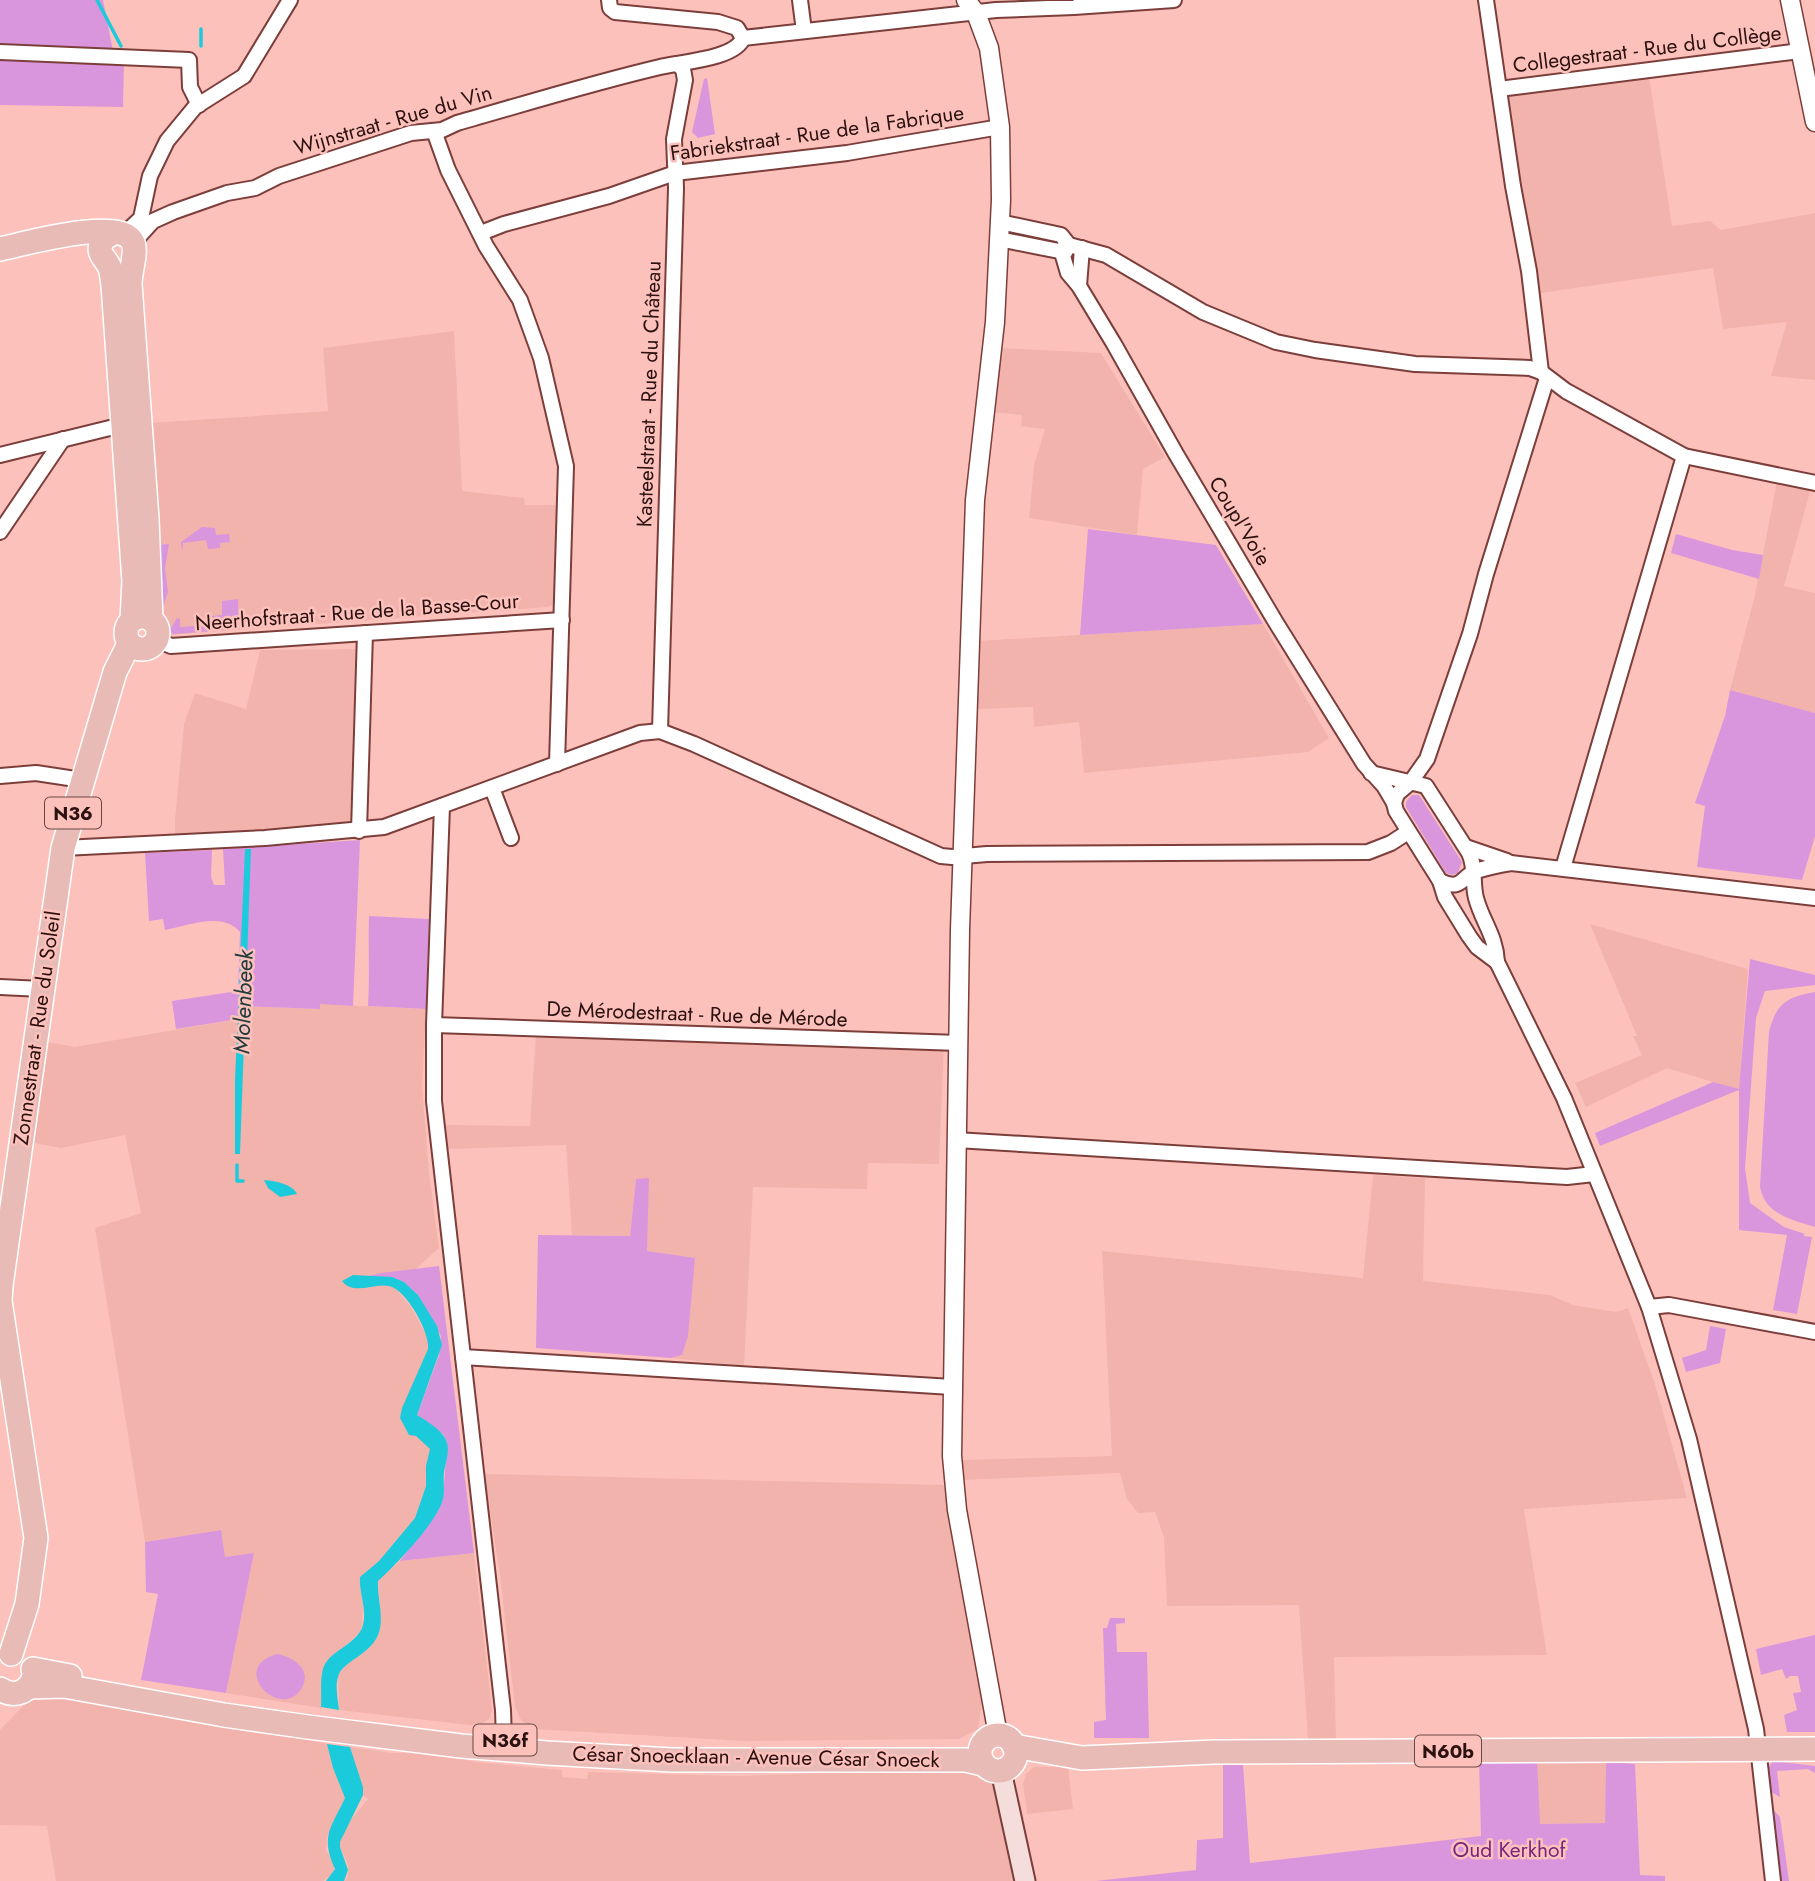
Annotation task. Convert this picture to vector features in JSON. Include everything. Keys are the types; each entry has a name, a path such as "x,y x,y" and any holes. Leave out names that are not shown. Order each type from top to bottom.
{"main road":[{"path":"0,249 88,230 125,242"},
{"path":"69,235 86,242 104,259 119,268 125,242"},
{"path":"104,259 103,239 125,242"},
{"name":"N36","path":"125,242 130,284 131,422"},
{"name":"N36","path":"104,259 113,285 151,592 146,626"},
{"name":"Zonnestraat - Rue du Soleil","path":"11,1680 26,1644 21,1628 32,1578 36,1538 7,1395 0,1301 4,1233 63,848 114,672 129,644 125,634 146,626"},
{"name":"César Snoecklaan - Avenue César Snoeck","path":"11,1680 504,1740 673,1751 998,1754"},
{"name":"César Snoecklaan - Avenue César Snoeck","path":"11,1680 64,1686 224,1715 384,1738 533,1752 672,1760 966,1760 998,1754"},
{"name":"N60b","path":"998,1754 1082,1758 1214,1752 1815,1749"},
{"path":"998,1754 1025,1881"}],"street":[{"path":"125,242 141,218 146,189 160,152 185,118 199,105 239,81 290,0"},
{"path":"609,0 610,8 615,12 718,22 737,28 743,38 971,7 1074,7 1174,0"},
{"path":"800,0 804,31"},
{"path":"1394,803 1402,788 1410,783 1427,759 1461,659 1544,375 1486,0"},
{"path":"1790,0 1815,122"},
{"path":"971,7 989,48 999,127 999,230 995,322 975,500 956,1140 952,1456 957,1510 998,1754"},
{"name":"Wijnstraat - Rue du Vin","path":"125,242 153,221 227,193 255,188 279,176 411,133 434,131 457,122 733,50 740,46 743,38"},
{"name":"Collegestraat - Rue du Collège","path":"1499,89 1800,51"},
{"path":"0,52 189,60 191,92 199,105"},
{"name":"Kasteelstraat - Rue du Château","path":"660,731 676,202 675,131 685,79 683,69 677,64"},
{"name":"Fabriekstraat - Rue de la Fabrique","path":"481,233 609,196 675,173 825,156 999,127"},
{"path":"434,131 448,170 486,246 520,300 541,358 566,466 557,764"},
{"path":"999,230 1059,251 1075,247 1106,255 1203,312 1276,342 1375,360 1436,365 1523,366 1544,375 1684,456 1815,483"},
{"name":"Coupl'Voie","path":"1075,247 1079,286 1268,609 1364,764 1384,786 1408,832 1440,881 1445,897 1477,947 1497,962"},
{"path":"0,455 131,422"},
{"path":"0,532 63,439"},
{"path":"1563,868 1684,456"},
{"name":"Neerhofstraat - Rue de la Basse-Cour","path":"146,626 171,646 562,620"},
{"path":"359,831 365,633"},
{"path":"63,848 265,838 384,827 640,733 660,731 941,856 1368,852 1391,843 1408,832"},
{"path":"1371,772 1426,786 1466,847 1472,860 1475,897 1496,946 1497,962 1564,1098 1649,1307 1689,1439 1756,1729 1773,1881"},
{"path":"0,776 36,773 82,780"},
{"path":"492,788 511,838"},
{"path":"442,806 434,1101 503,1710 504,1740"},
{"path":"1466,847 1511,863"},
{"path":"1440,881 1457,885 1472,873 1494,865 1511,863 1815,898"},
{"path":"0,987 42,989"},
{"name":"De Mérodestraat - Rue de Mérode","path":"434,1025 959,1043"},
{"path":"956,1140 1567,1177 1594,1174"},
{"path":"1649,1307 1670,1305 1815,1332"},
{"path":"463,1357 952,1387"}],"shaded area":[{"path":"1648,70 1672,226 1710,221 1721,230 1815,213 1815,380 1771,376 1787,322 1723,329 1713,268 1534,294 1502,100 1511,91"},
{"path":"454,331 462,491 524,498 525,505 560,505 554,604 548,607 169,635 162,611 151,423 328,411 323,348"},
{"path":"998,348 1101,353 1165,457 1143,469 1137,535 1029,518 1034,465 1045,429 1021,426 1022,415 992,412"},
{"path":"1777,482 1811,488 1784,586 1815,593 1815,713 1730,690 1754,599"},
{"path":"1263,624 1329,738 1308,752 1084,773 1079,722 1034,727 1033,707 976,709 978,641"},
{"path":"359,649 354,822 349,827 175,836 184,724 195,693 246,709 260,650"},
{"path":"1590,924 1748,969 1739,1090 1667,1068 1586,1107 1575,1083 1642,1055 1633,1036 1637,1036"},
{"path":"320,1004 426,1009 422,1085 429,1173 439,1248 395,1288 411,1307 428,1338 428,1349 400,1418 430,1449 426,1485 415,1518 379,1561 360,1577 362,1626 359,1633 326,1663 321,1708 226,1693 254,1553 225,1557 220,1530 145,1542 95,1228 141,1213 125,1135 61,1148 34,1143 48,1042 75,1047 238,1019 237,1006 319,1009"},
{"path":"536,1032 944,1046 939,1164 868,1163 867,1189 753,1187 744,1366 671,1358 682,1355 695,1259 647,1251 636,1179 630,1236 572,1235 566,1145 448,1149 446,1125 530,1126"},
{"path":"1373,1175 1425,1178 1423,1281 1550,1295 1573,1305 1616,1312 1628,1308 1655,1384 1687,1498 1524,1509 1547,1655 1334,1657 1336,1739 1308,1740 1299,1605 1167,1606 1164,1537 1155,1512 1138,1513 1127,1499 1120,1473 964,1480 961,1460 1112,1456 1102,1251 1363,1278"},
{"path":"484,1474 944,1485 982,1703 978,1729 959,1739 745,1741 533,1729 521,1720 515,1707 500,1575"},
{"path":"474,1553 492,1710 489,1719 478,1726 339,1710 338,1675 381,1620 378,1581 400,1561"},
{"path":"48,1692 328,1744 333,1768 345,1798 327,1838 326,1850 334,1864 334,1872 323,1881 56,1881 47,1826 0,1825 0,1730 26,1703"},
{"path":"350,1747 392,1753 435,1752 476,1762 562,1770 562,1777 587,1779 588,1772 738,1776 960,1768 985,1776 994,1784 1015,1881 344,1881 348,1878 348,1865 340,1842 350,1821 368,1799 363,1795"},
{"path":"1537,1760 1606,1762 1605,1823 1539,1824"},
{"path":"1034,1767 1068,1767 1073,1809 1027,1814 1023,1784 1026,1774"}],"green space":[{"path":"0,0 103,0 113,51 0,49"},
{"path":"0,57 124,61 123,107 0,105"},
{"path":"707,78 715,134 698,138 692,132 704,79"},
{"path":"202,527 215,528 216,535 229,534 230,542 220,543 220,548 208,549 206,540 183,543 182,553 181,542"},
{"path":"1088,529 1216,545 1263,624 1080,635"},
{"path":"1676,534 1732,550 1763,555 1759,579 1671,553"},
{"path":"169,544 165,569 168,592 161,613 158,545"},
{"path":"238,599 239,629 173,634 169,631 177,618 180,619 180,627 213,625 212,616 222,615 222,601"},
{"path":"1730,690 1815,713 1815,836 1802,880 1697,867 1705,806 1695,803 1725,716"},
{"path":"1412,795 1419,795 1462,862 1458,873 1446,873 1406,807 1406,802"},
{"path":"360,840 353,1006 320,1004 320,1009 238,1006 238,1019 176,1029 172,1001 238,991 240,932 224,922 194,923 165,930 163,919 149,921 145,853 212,850 211,877 214,885 225,885 223,849"},
{"path":"369,916 429,919 426,1009 368,1006"},
{"path":"1750,959 1815,975 1815,985 1765,991 1756,1018 1745,1168 1750,1203 1784,1227 1812,1237 1797,1314 1773,1310 1787,1235 1739,1230 1739,1090 1600,1146 1595,1133 1713,1082 1739,1089"},
{"path":"1815,992 1815,1227 1773,1210 1767,1204 1760,1187 1769,1032 1775,1014 1784,1003 1797,996"},
{"path":"649,1178 647,1251 695,1258 688,1336 682,1355 671,1358 536,1348 538,1235 630,1236 636,1179"},
{"path":"439,1266 474,1553 400,1561 439,1509 443,1499 447,1442 443,1434 417,1415 439,1355 441,1336 418,1295 404,1282 362,1278"},
{"path":"1710,1326 1726,1329 1720,1363 1686,1372 1682,1358 1706,1350"},
{"path":"221,1530 225,1557 254,1553 226,1693 141,1680 158,1594 146,1592 145,1542"},
{"path":"1110,1618 1125,1618 1125,1623 1116,1624 1117,1652 1147,1652 1149,1738 1094,1738 1094,1722 1106,1720 1103,1628 1107,1628"},
{"path":"1815,1635 1815,1732 1787,1732 1784,1715 1797,1710 1793,1693 1801,1692 1798,1676 1786,1679 1782,1669 1761,1675 1756,1649"},
{"path":"277,1654 296,1662 304,1672 303,1685 299,1692 290,1698 280,1699 270,1695 257,1679 257,1669 263,1660"},
{"name":"Oud Kerkhof","path":"1479,1759 1537,1760 1540,1824 1605,1823 1606,1762 1635,1764 1640,1875 1665,1876 1665,1881 1096,1881 1196,1870 1197,1840 1223,1838 1223,1765 1243,1765 1250,1863 1481,1836"},
{"path":"1773,1761 1815,1766 1815,1773 1808,1769 1777,1771 1780,1797 1768,1790 1768,1772"},
{"path":"1769,1805 1780,1817 1789,1881 1779,1881"}],"water":[{"path":"245,849 251,849 240,1154 235,1154 235,1080"},
{"path":"264,1180 288,1185 297,1194 280,1197 268,1188"},
{"path":"353,1275 392,1277 404,1282 418,1295 437,1326 442,1345 417,1415 440,1432 446,1439 448,1448 444,1496 433,1519 415,1543 378,1581 380,1629 369,1648 340,1671 337,1685 339,1710 321,1707 323,1669 334,1654 356,1637 363,1625 360,1577 379,1561 415,1518 426,1486 426,1466 430,1449 416,1436 409,1435 400,1418 428,1349 426,1334 412,1307 400,1292 388,1286 354,1288 342,1281"},
{"path":"327,1744 350,1747 363,1787 363,1795 340,1842 348,1870 344,1881 326,1881 335,1869 328,1848 329,1832 345,1798"}],"waterway":[{"path":"97,0 121,46"},
{"name":"Molenbeek","path":"201,29 201,46"},
{"name":"Molenbeek","path":"237,1165 237,1181 243,1181"}]}
